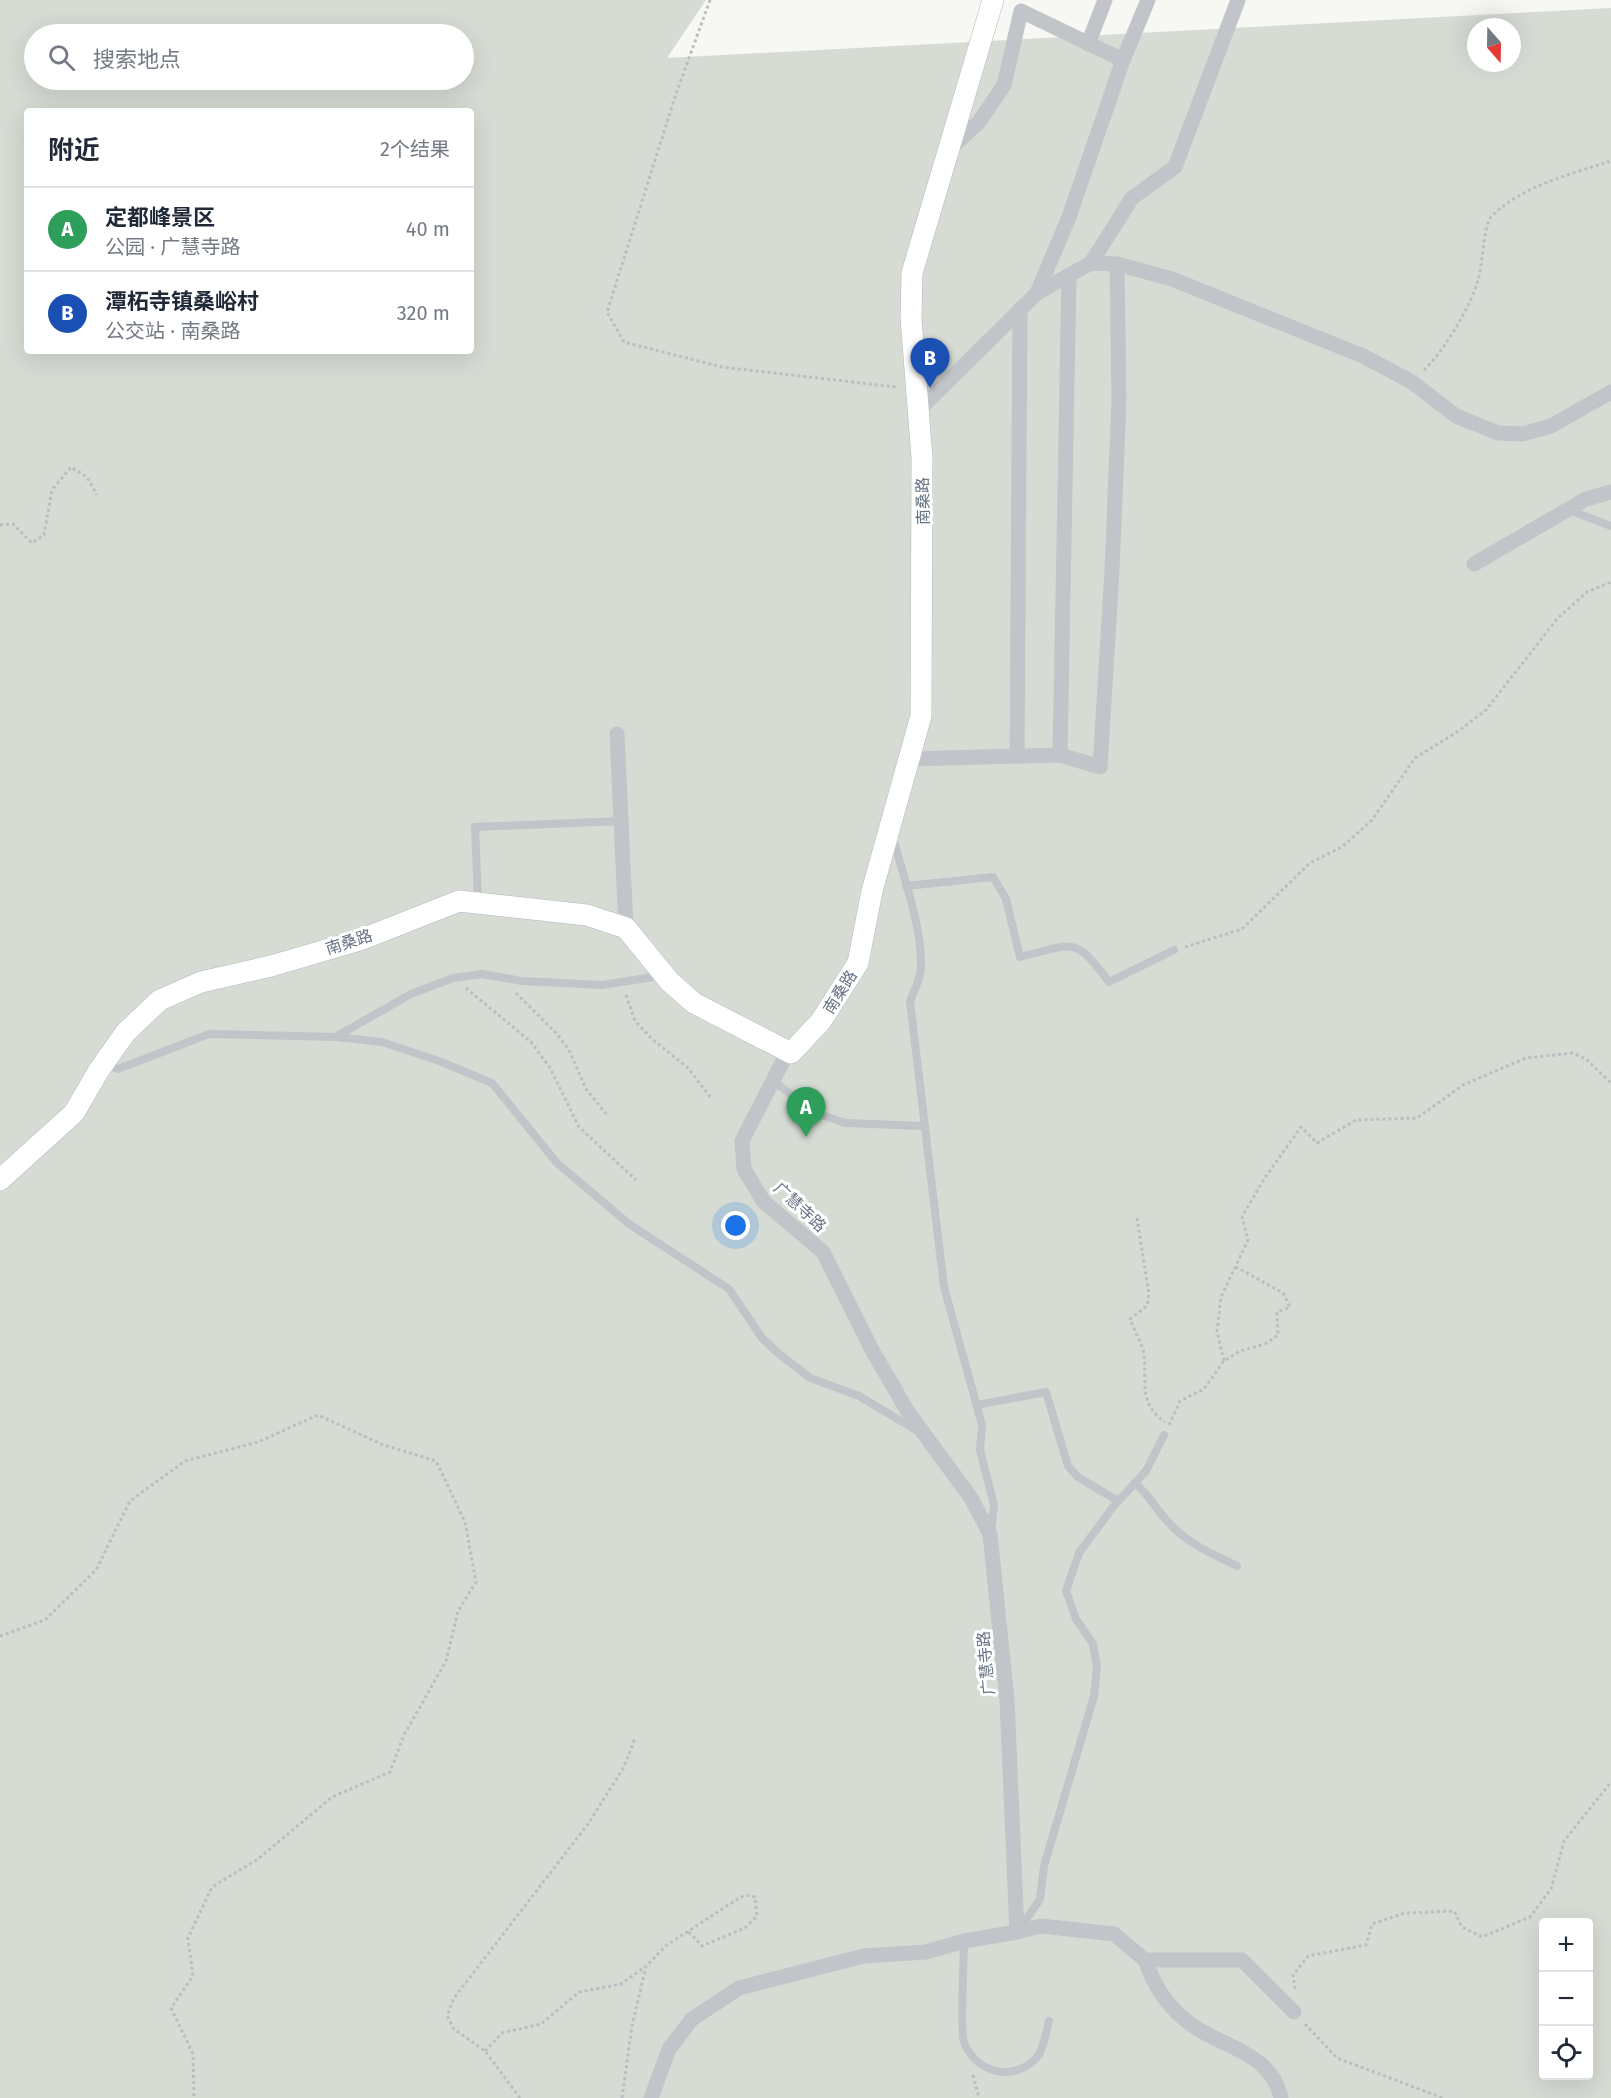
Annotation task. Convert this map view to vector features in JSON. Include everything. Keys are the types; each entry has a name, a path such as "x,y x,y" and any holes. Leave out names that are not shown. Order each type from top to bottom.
{"street":[{"name":"南桑路","path":"791,1053 821,1021 858,963 872,891 921,716 924,550 919,399 911,318 912,273 993,0"},
{"path":"1088,44 1105,0"},
{"path":"1037,293 1069,217 1123,60 1148,0"},
{"path":"919,399 1037,293 1091,263 1132,198 1175,167 1238,0"},
{"path":"950,149 979,122 1004,85 1021,11 1123,60"},
{"path":"1091,263 1117,264 1172,279 1363,356 1412,382 1456,416 1498,433 1522,434 1551,426 1611,392"},
{"path":"908,759 1060,755 1100,767 1112,572 1118,411 1117,264"},
{"path":"1060,755 1069,275"},
{"path":"1017,755 1020,309"},
{"path":"1474,564 1586,500 1611,492"},
{"path":"617,734 627,928 664,975 694,1003 791,1053"},
{"name":"南桑路","path":"0,1180 74,1113 126,1032 160,1000 201,982 271,966 360,940 459,901 587,915 627,928"},
{"name":"广慧寺路","path":"791,1053 773,1081 742,1141 744,1168 764,1202 823,1252 871,1348 908,1412 971,1498 990,1534 1007,1700 1017,1932"},
{"path":"651,2098 669,2049 692,2019 739,1988 864,1956 926,1952 964,1941 1041,1926 1114,1934 1145,1960 1162,1998 1184,2020 1259,2061 1276,2080 1281,2098"},
{"path":"1145,1960 1242,1960 1294,2012"}],"lane":[{"path":"1568,510 1611,526"},
{"path":"478,903 475,827 621,821"},
{"path":"890,825 906,886 921,965 919,981 910,1001 923,1126 944,1287 982,1425 980,1450 994,1505 990,1534"},
{"path":"906,886 993,877 1006,899 1020,957 1071,945 1082,949 1109,982 1174,950"},
{"path":"336,1037 411,994 453,978 482,974 602,985 664,975"},
{"path":"104,1064 118,1069 209,1034 336,1037 382,1042 492,1083 557,1163 629,1224 729,1289 762,1338 778,1353 810,1378 859,1396 889,1412 927,1438"},
{"path":"773,1081 816,1113 845,1123 923,1126"},
{"path":"977,1405 1046,1392 1068,1466 1078,1477 1119,1501"},
{"path":"1017,1932 1040,1899 1044,1866 1094,1696 1097,1667 1093,1644 1076,1619 1065,1591 1078,1553 1146,1471 1164,1435"},
{"path":"1135,1483 1149,1495 1173,1528 1187,1539 1237,1566"},
{"path":"964,1941 964,2042 981,2064 1002,2074 1021,2069 1039,2055 1049,2021"}],"path":[{"path":"710,0 675,97 607,312 624,342 722,368 919,399"},
{"path":"1412,382 1435,360 1452,333 1478,281 1489,219 1517,196 1611,161"},
{"path":"0,525 13,524 32,543 44,535 52,490 71,467 87,477 97,495"},
{"path":"1174,950 1242,929 1310,863 1342,847 1372,820 1415,758 1457,732 1486,710 1557,619 1587,592 1611,582"},
{"path":"500,977 557,1034 569,1050 586,1089 607,1115"},
{"path":"453,978 531,1042 550,1068 579,1128 636,1180"},
{"path":"621,982 635,1021 652,1039 688,1068 711,1098"},
{"path":"1224,1361 1217,1331 1221,1298 1248,1240 1242,1217 1264,1179 1301,1127 1317,1143 1356,1120 1417,1118 1463,1085 1526,1058 1574,1053 1586,1059 1611,1083"},
{"path":"1137,1218 1149,1295 1147,1306 1130,1319 1144,1352 1146,1397 1153,1414 1169,1425"},
{"path":"1164,1435 1180,1401 1204,1389 1224,1361 1240,1351 1265,1344 1278,1335 1277,1312 1290,1307 1283,1293 1236,1267"},
{"path":"0,1636 45,1620 96,1570 130,1502 185,1461 258,1442 318,1415 381,1444 436,1461 465,1522 477,1582 458,1611 446,1661 404,1735 390,1772 332,1797 258,1858 212,1887 188,1938 193,1976 171,2008 194,2054 194,2098"},
{"path":"520,2098 485,2051 454,2029 447,2016 454,1998 599,1808 624,1767 635,1738"},
{"path":"1443,2098 1337,2058 1294,2012 1296,1998 1293,1975 1308,1956 1366,1945 1372,1924 1405,1913 1454,1911 1462,1927 1482,1937 1530,1917 1551,1889 1564,1841 1611,1782"},
{"path":"485,2051 502,2033 541,2024 579,1992 621,1984 688,1931 745,1895 755,1897 757,1916 745,1928 702,1946 688,1931"},
{"path":"622,2098 632,2026 646,1966"}],"shaded area":[{"path":"0,0 706,0 667,58 1611,8 1611,2098 0,2098"}],"place":[{"name":"潭柘寺镇桑峪村","path":"930,388"},
{"name":"定都峰景区","path":"806,1137"}]}
